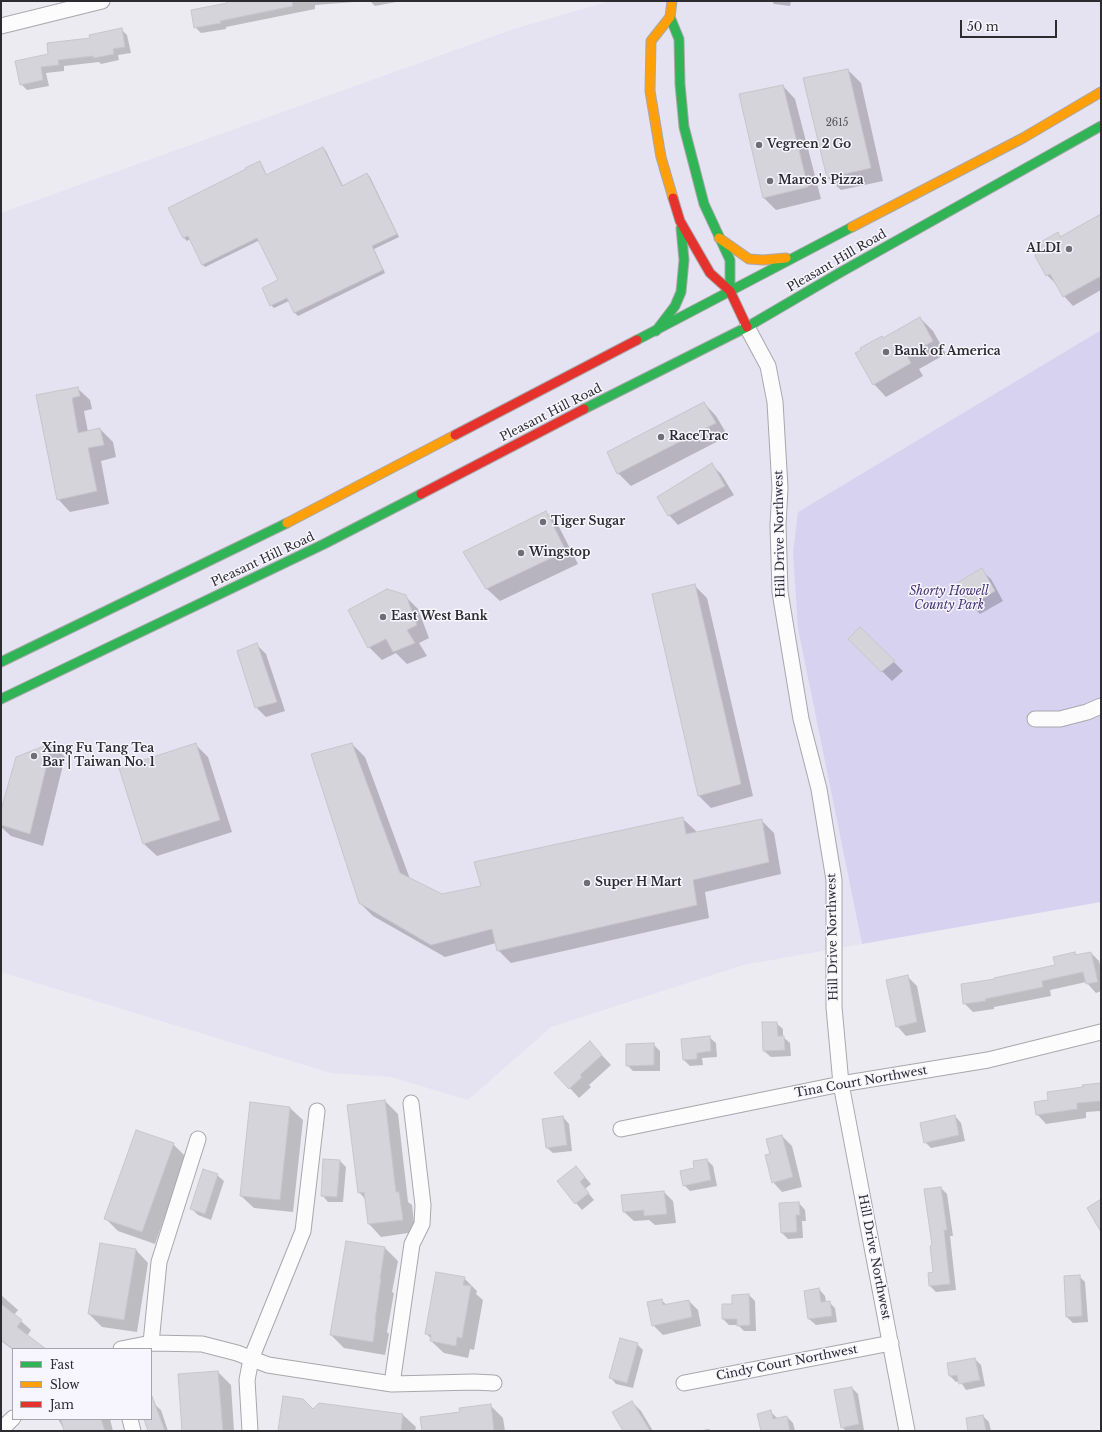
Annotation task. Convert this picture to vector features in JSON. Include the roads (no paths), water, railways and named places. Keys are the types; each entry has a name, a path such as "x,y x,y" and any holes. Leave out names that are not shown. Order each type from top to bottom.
{"main road":[{"path":"672,1 670,16 679,39 680,84 684,127 704,204 730,260 730,291"},
{"path":"656,331 675,306 681,292 684,260 680,222 661,157 650,91 651,41 670,16"},
{"name":"Pleasant Hill Road","path":"1,662 312,512 1023,138 1101,92"},
{"name":"Pleasant Hill Road","path":"1,699 324,544 747,327 841,272 1101,126"},
{"path":"680,222 710,273 730,291 747,327"},
{"path":"719,238 749,258 763,260 793,258"}],"street":[{"path":"1,26 102,1"},
{"name":"Hill Drive Northwest","path":"747,327 768,366 775,402 780,488 778,525 780,592 801,719 819,789 834,880 834,1007 841,1084 907,1431"},
{"path":"1035,719 1060,719 1087,712 1101,706"},
{"name":"Tina Court Northwest","path":"621,1129 841,1084 988,1060 1101,1032"},
{"path":"392,1384 412,1244 422,1224 423,1205 411,1103"},
{"path":"250,1431 247,1380 251,1359 303,1231 317,1111"},
{"path":"151,1343 159,1262 198,1139"},
{"path":"126,1348 151,1343 202,1344 237,1353 268,1365 392,1384 494,1383"},
{"name":"Cindy Court Northwest","path":"684,1383 890,1343"},
{"path":"1,1430 12,1419"},
{"path":"130,1420 133,1431"}],"place":[{"name":"Vegreen 2 Go","path":"759,145"},
{"name":"Marco's Pizza","path":"770,181"},
{"name":"ALDI","path":"1069,249"},
{"name":"Bank of America","path":"886,352"},
{"name":"RaceTrac","path":"661,437"},
{"name":"Tiger Sugar","path":"543,522"},
{"name":"Wingstop","path":"521,553"},
{"name":"East West Bank","path":"383,617"},
{"name":"Xing Fu Tang Tea Bar | Taiwan No. 1","path":"34,756"},
{"name":"Super H Mart","path":"587,883"}],"park label":[{"name":"Shorty Howell County Park","path":"949,599"}]}
